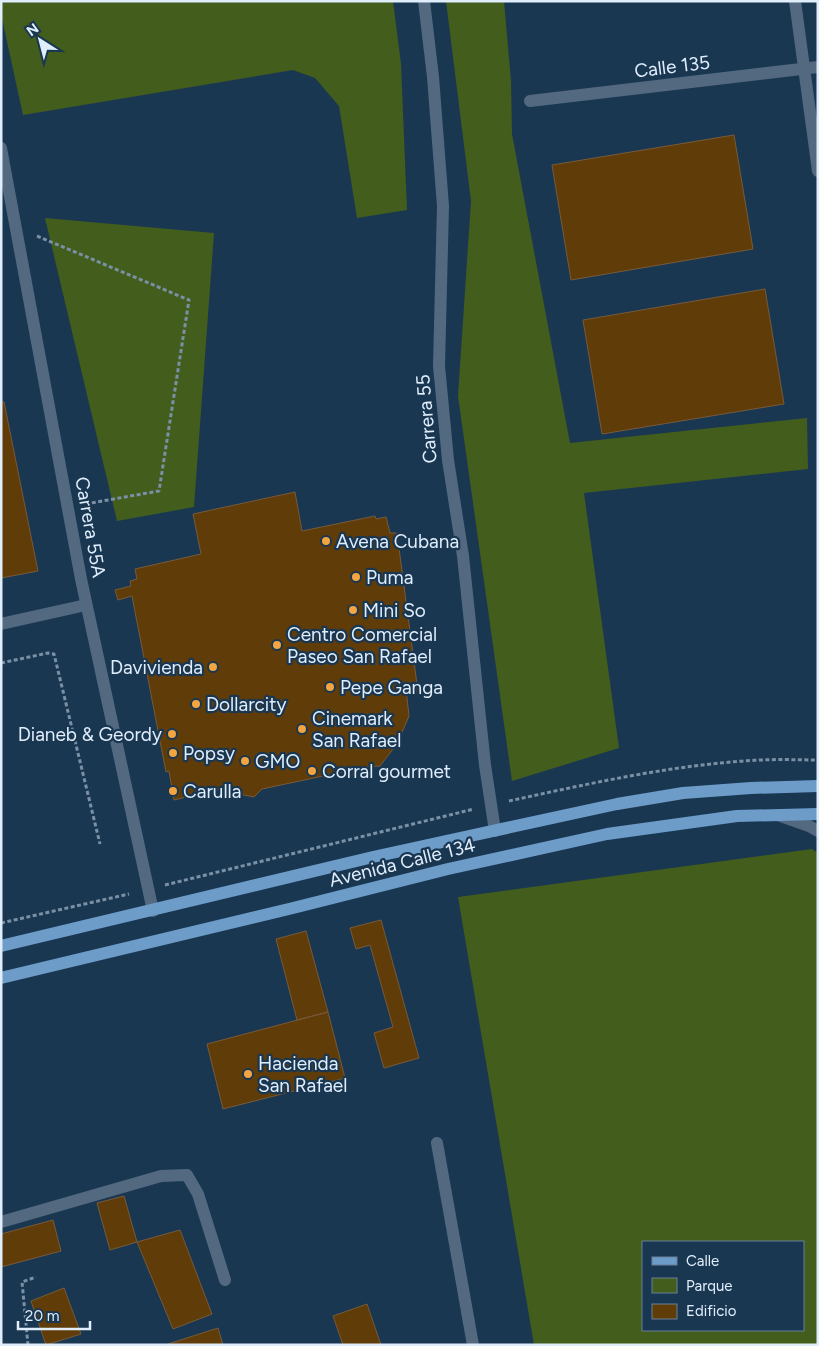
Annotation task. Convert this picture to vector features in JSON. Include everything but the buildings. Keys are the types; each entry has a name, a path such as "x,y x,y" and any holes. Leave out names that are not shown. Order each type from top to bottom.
{"main road":[{"name":"Avenida Calle 134","path":"1,946 373,857 617,804 683,793 818,786"},
{"name":"Avenida Calle 134","path":"1,978 448,869 607,834 728,817 818,814"}],"street":[{"name":"Carrera 55","path":"424,1 433,77 443,206 440,376 448,460 463,556 485,764 495,831"},
{"path":"795,1 818,171"},
{"name":"Calle 135","path":"530,101 818,68"},
{"name":"Carrera 55A","path":"1,148 86,605 153,910"},
{"path":"1,624 86,605"},
{"path":"776,814 818,831"},
{"path":"437,1143 472,1345"},
{"path":"1,1222 161,1176 187,1175 198,1194 225,1280"}],"path":[{"path":"37,236 188,300 159,491 91,503"},
{"path":"1,663 48,653 54,654 100,844"},
{"path":"28,1345 22,1282 36,1276"}],"green space":[{"path":"1,1 393,1 401,64 407,210 357,218 339,106 315,78 293,70 23,115 1,14"},
{"path":"446,1 504,1 511,81 512,134 570,443 807,418 808,469 584,493 619,748 512,781 458,396 471,201"},
{"path":"45,218 214,233 194,507 117,521"},
{"path":"812,849 818,853 818,1345 534,1345 458,897"}],"place":[{"name":"Avena Cubana","path":"326,541"},
{"name":"Puma","path":"356,577"},
{"name":"Mini So","path":"353,610"},
{"name":"Centro Comercial Paseo San Rafael","path":"277,645"},
{"name":"Davivienda","path":"213,667"},
{"name":"Pepe Ganga","path":"330,687"},
{"name":"Dollarcity","path":"196,704"},
{"name":"Cinemark San Rafael","path":"302,729"},
{"name":"Dianeb & Geordy","path":"172,734"},
{"name":"Popsy","path":"173,753"},
{"name":"GMO","path":"245,761"},
{"name":"Corral gourmet","path":"312,771"},
{"name":"Carulla","path":"173,791"},
{"name":"Hacienda San Rafael","path":"248,1074"}]}
